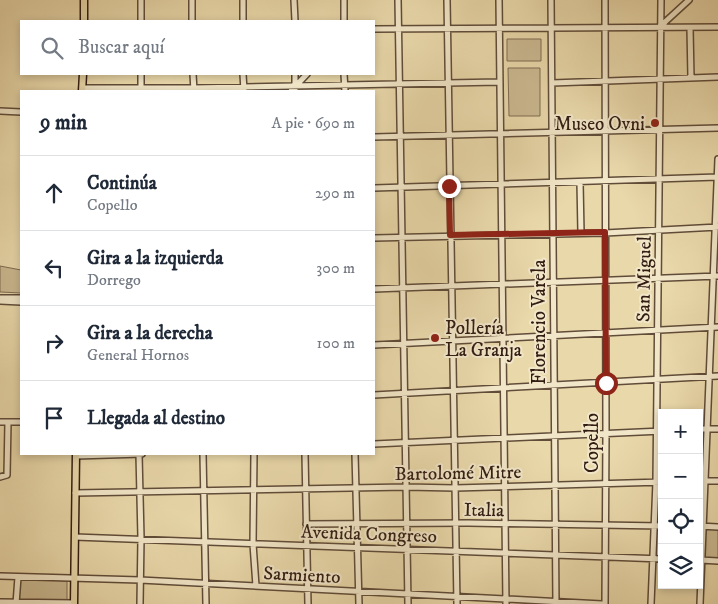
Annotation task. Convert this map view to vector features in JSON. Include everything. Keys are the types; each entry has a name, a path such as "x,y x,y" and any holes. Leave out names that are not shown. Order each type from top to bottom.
{"main road":[{"path":"84,0 84,20"},
{"path":"82,89 83,75"},
{"path":"74,604 76,455"}],"street":[{"path":"141,0 141,20"},
{"path":"192,0 192,20"},
{"path":"243,20 244,0"},
{"path":"294,0 295,20"},
{"path":"344,0 344,20"},
{"path":"398,0 408,604"},
{"path":"447,0 457,604"},
{"path":"499,0 506,601"},
{"name":"Florencio Varela","path":"551,0 556,603"},
{"name":"Copello","path":"603,604 606,525 605,0"},
{"name":"San Miguel","path":"658,414 656,380 661,129 661,0"},
{"path":"660,29 689,0"},
{"path":"375,29 660,29 718,27"},
{"path":"690,28 691,78"},
{"path":"141,75 141,89"},
{"path":"193,75 194,89"},
{"path":"244,75 244,89"},
{"path":"295,75 295,89"},
{"path":"295,89 306,75"},
{"path":"344,75 345,90"},
{"path":"552,83 718,77"},
{"path":"82,89 295,89 344,85 499,82"},
{"path":"0,111 20,112"},
{"path":"375,137 718,128"},
{"path":"703,515 716,276 718,158"},
{"path":"375,188 718,177"},
{"path":"580,182 581,233"},
{"path":"375,238 581,233 717,227"},
{"path":"375,289 716,276"},
{"path":"0,299 20,300"},
{"path":"375,345 718,327"},
{"path":"375,395 718,376"},
{"path":"0,422 20,422"},
{"path":"0,477 7,475 8,422"},
{"path":"703,429 718,429"},
{"path":"375,444 658,431"},
{"path":"140,455 140,604"},
{"path":"203,455 206,604"},
{"path":"254,455 253,544 256,586"},
{"path":"304,455 308,604"},
{"path":"355,455 359,604"},
{"path":"706,481 718,481"},
{"name":"Bartolomé Mitre","path":"75,493 406,487 455,488 658,482"},
{"name":"San Miguel","path":"652,604 654,526 658,491"},
{"name":"Italia","path":"306,524 658,526"},
{"path":"703,526 718,527"},
{"name":"Avenida Congreso","path":"75,537 658,559"},
{"path":"703,560 718,561"},
{"name":"Sarmiento","path":"0,576 140,580 506,601 603,604"},
{"path":"16,603 18,577"},
{"path":"700,589 700,604"},
{"path":"0,602 74,604"}],"shaded area":[{"path":"507,39 541,39 541,61 507,61"},
{"path":"508,68 540,68 540,116 509,116"},
{"path":"0,266 20,270 20,293 0,292"},
{"path":"704,526 718,527 718,561 703,560"},
{"path":"22,579 67,581 67,601 21,600 19,598 19,582"}],"place":[{"name":"Museo Ovni","path":"655,123"},
{"name":"Pollería La Granja","path":"435,338"}],"route":[{"path":"449,186 450,235 605,232 606,383"}]}
